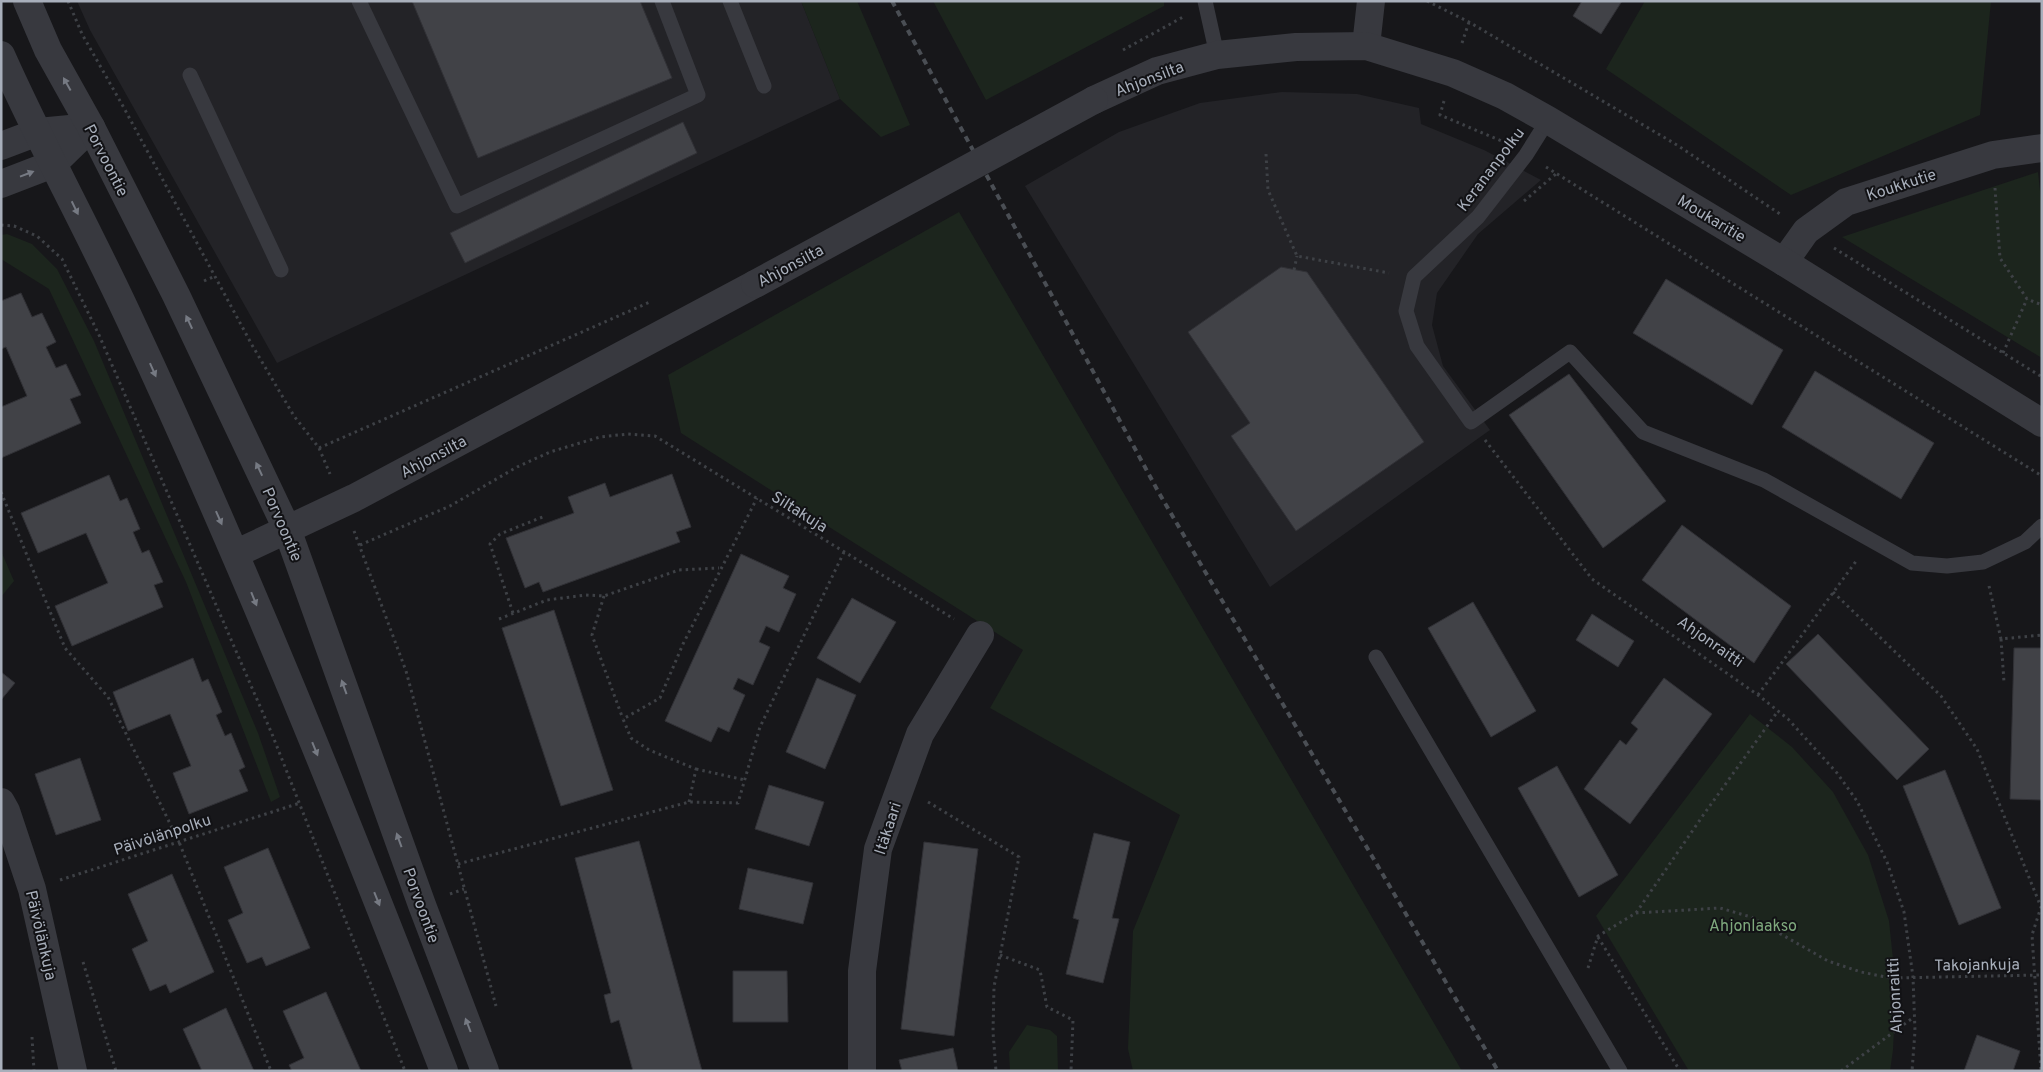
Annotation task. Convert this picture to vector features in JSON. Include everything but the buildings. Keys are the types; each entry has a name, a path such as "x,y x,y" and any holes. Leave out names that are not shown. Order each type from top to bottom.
{"street":[{"name":"Porvoontie","path":"27,1 48,50 91,127 176,295 287,529 422,905 485,1071"},
{"path":"1366,46 1371,1"},
{"name":"Ahjonsilta","path":"235,554 354,498 1094,100 1157,72 1217,55 1296,47 1366,46"},
{"name":"Moukaritie","path":"1366,46 1453,73 1505,96 1784,262 2042,423"},
{"path":"1,54 130,319 235,554 386,919 444,1071"},
{"path":"1,146 38,132 91,127"},
{"path":"1,184 53,164 91,127"},
{"name":"Koukkutie","path":"1784,262 1806,231 1846,202 1993,155 2042,148"},
{"name":"Itäkaari","path":"862,1071 862,971 878,849 920,734 980,635"},
{"name":"Päivölänkuja","path":"1,802 6,811 32,890 73,1071"}],"lane":[{"path":"359,1 457,206 698,95 662,1"},
{"path":"730,1 764,86"},
{"path":"1205,3 1217,55"},
{"path":"190,75 281,270"},
{"name":"Kerananpolku","path":"1414,277 1478,218 1526,155 1548,120"},
{"path":"1414,277 1406,311 1417,346 1471,422 1570,352 1643,432 1764,480 1912,563 1947,566 1983,562 2025,542 2042,526"},
{"path":"1376,657 1620,1071"}],"path":[{"path":"1427,1 1469,22 1677,145 1806,231 2042,377"},
{"path":"1115,54 1205,3"},
{"path":"1440,115 1505,142 2042,476"},
{"path":"1266,154 1268,190 1297,256 1294,270"},
{"path":"1993,155 2000,258 2027,300 2042,305"},
{"path":"1,225 14,226 37,236 62,259 99,334 272,734 405,1071"},
{"path":"1297,256 1414,277"},
{"path":"319,448 657,299"},
{"path":"2003,353 2027,300"},
{"name":"Ahjonraitti","path":"1471,422 1592,579 1758,695 1788,719 1810,741 1837,773 1856,801 1872,830 1887,862 1904,912 1913,977 1915,1017 1912,1071"},
{"name":"Siltakuja","path":"360,545 450,506 517,467 542,456 600,437 628,434 656,436 980,635"},
{"path":"1,492 65,648 108,697 179,842 271,1071"},
{"path":"623,719 660,698 683,644 756,498"},
{"path":"514,613 490,544 500,534 545,516"},
{"path":"1758,695 1873,540"},
{"path":"458,864 689,802 738,803 760,727 844,552"},
{"path":"1983,562 2001,639 2004,682"},
{"path":"499,619 547,600 586,595 604,596 680,570 720,568"},
{"path":"1833,592 1941,696 1977,749 2041,907 2032,935 2041,1071"},
{"path":"604,596 592,635 631,738 649,750 696,769 745,780"},
{"path":"2001,639 2042,635"},
{"path":"1680,1071 1598,936 1636,913 1778,711"},
{"path":"689,802 696,769"},
{"path":"901,786 1019,858 994,987 993,1032 996,1071"},
{"name":"Päivölänpolku","path":"32,890 300,803"},
{"name":"Takojankuja","path":"1636,913 1720,908 1751,917 1828,961 1861,972 1891,978 2042,975"},
{"path":"1000,955 1040,970 1047,1007 1073,1020 1071,1071"},
{"path":"81,957 116,1071"},
{"path":"1841,1071 1915,1017"}],"shaded area":[{"path":"77,1 801,1 840,99 277,363 90,30"},
{"path":"1282,92 1357,94 1419,108 1421,124 1484,150 1541,180 1478,234 1437,293 1432,325 1443,366 1490,430 1270,587 1025,186 1119,132 1200,103"}],"green space":[{"path":"801,1 857,1 910,125 881,137 840,99"},
{"path":"933,1 1164,1 1164,6 986,100"},
{"path":"1645,1 1991,1 1980,115 1791,195 1606,69"},
{"path":"2038,172 2042,210 2042,358 1842,237"},
{"path":"959,212 1462,1071 1133,1071 1128,1049 1133,931 1180,815 990,708 1023,650 681,433 668,375"},
{"path":"7,234 32,244 57,269 94,341 258,733 280,797 271,802 186,582 49,289 1,259 1,235"},
{"path":"1,551 14,581 1,597"},
{"name":"Ahjonlaakso","path":"1750,714 1792,747 1833,792 1868,855 1889,921 1896,988 1890,1071 1689,1071 1596,916"},
{"path":"1027,1025 1050,1030 1057,1036 1058,1071 1010,1071 1009,1052"}],"railway":[{"path":"892,1 1159,493 1498,1071"}]}
